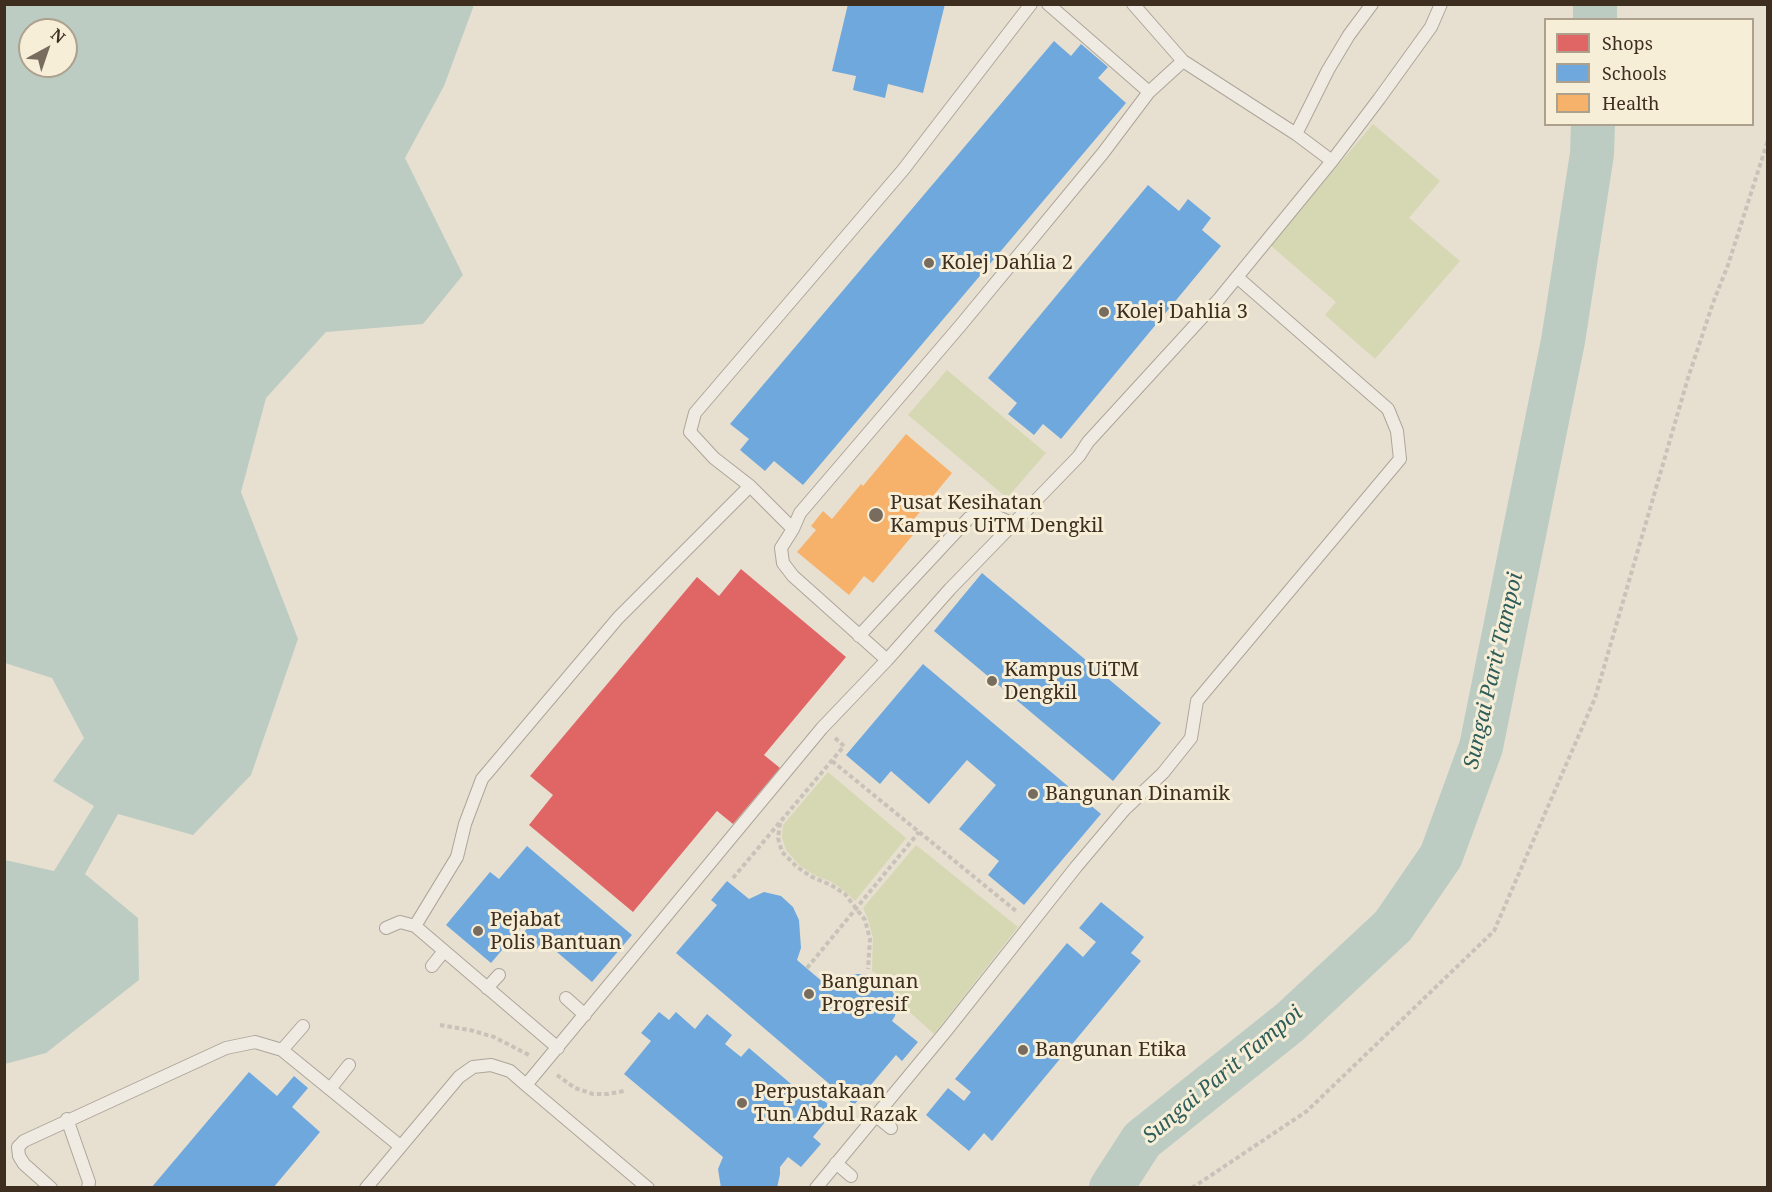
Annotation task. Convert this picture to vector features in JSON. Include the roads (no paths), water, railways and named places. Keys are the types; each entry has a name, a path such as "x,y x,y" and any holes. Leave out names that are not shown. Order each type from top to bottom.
{"lane":[{"path":"793,529 750,486 714,458 690,432 695,413 903,170 1031,4"},
{"path":"1048,4 1149,92"},
{"path":"1133,4 1183,61 1296,134 1332,161"},
{"path":"1296,134 1328,70 1349,35 1372,4"},
{"path":"526,1085 822,728 950,589 1079,456 1088,442 1219,299 1332,161 1431,27 1441,4"},
{"path":"886,660 792,576 783,563 781,548 800,513 960,326 1103,153 1149,92 1183,61"},
{"path":"816,1188 946,1031 1076,867 1124,810 1163,773 1191,738 1197,701 1400,459 1397,430 1388,409 1237,277"},
{"path":"415,926 457,856 465,824 482,779 618,618 750,486"},
{"path":"859,636 969,518 981,513 993,515 1014,524"},
{"path":"386,928 400,922 415,926 558,1048"},
{"path":"432,966 444,951"},
{"path":"487,988 499,975"},
{"path":"566,998 585,1015"},
{"path":"282,1050 303,1026"},
{"path":"51,1188 24,1164 19,1156 18,1148 24,1141 67,1119 226,1048 255,1042 282,1050 400,1146"},
{"path":"330,1089 350,1065"},
{"path":"366,1188 459,1077 473,1067 491,1065 510,1071 648,1188"},
{"path":"875,1114 891,1128"},
{"path":"67,1119 89,1182 88,1188"},
{"path":"836,1163 851,1176"}],"waterway":[{"name":"Sungai Parit Tampoi","path":"1595,4 1595,18"},
{"name":"Sungai Parit Tampoi","path":"1111,1188 1142,1140 1290,1022 1393,926 1441,856 1481,747 1563,341 1592,154 1593,126"}],"place":[{"name":"Kolej Dahlia 2","path":"929,263"},
{"name":"Kolej Dahlia 3","path":"1104,312"},
{"name":"Pusat Kesihatan Kampus UiTM Dengkil","path":"876,515"},
{"name":"Kampus UiTM Dengkil","path":"992,681"},
{"name":"Bangunan Dinamik","path":"1033,794"},
{"name":"Pejabat Polis Bantuan","path":"478,931"},
{"name":"Bangunan Progresif","path":"809,994"},
{"name":"Bangunan Etika","path":"1023,1050"},
{"name":"Perpustakaan Tun Abdul Razak","path":"742,1103"}]}
